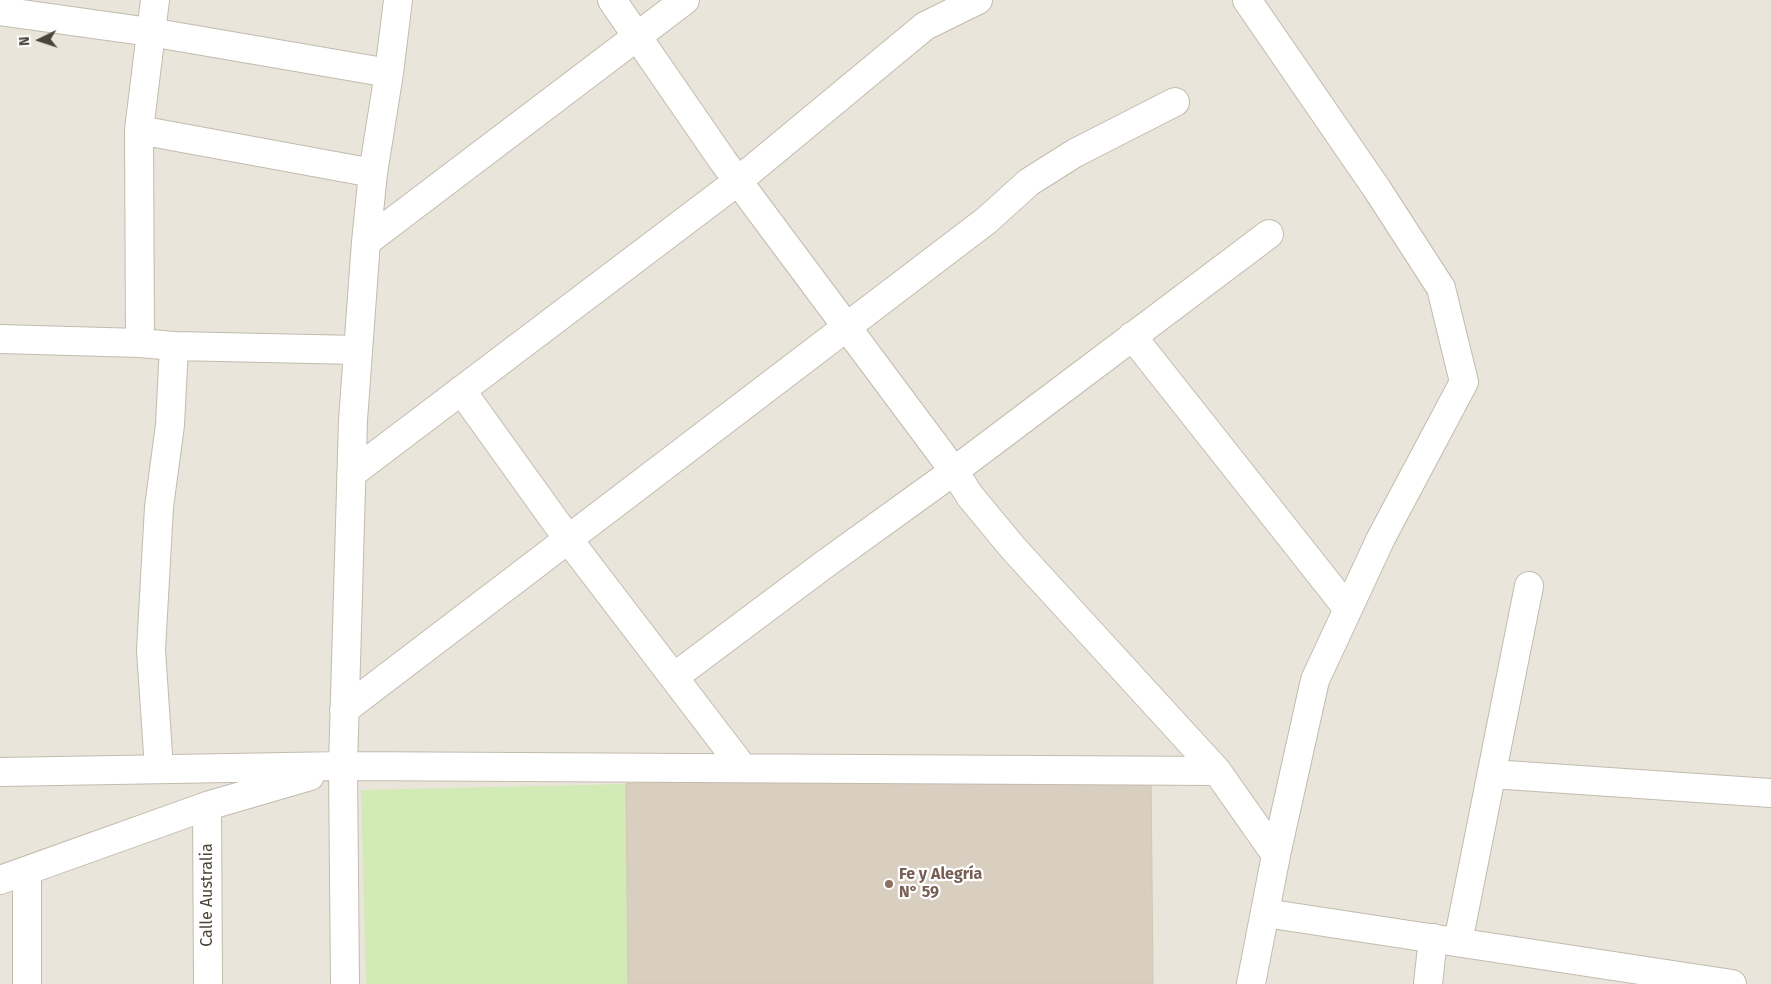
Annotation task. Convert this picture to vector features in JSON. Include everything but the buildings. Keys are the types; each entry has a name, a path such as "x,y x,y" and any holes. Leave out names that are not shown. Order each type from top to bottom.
{"street":[{"path":"140,343 138,130 155,0"},
{"path":"345,984 343,766 351,474 366,242 373,173 389,73 398,0"},
{"path":"612,0 738,181 954,471 970,496 1013,548 1217,771 1276,855"},
{"path":"366,242 685,0"},
{"path":"351,474 738,181 925,26 978,0"},
{"path":"1247,0 1377,189 1441,288 1464,382 1381,538 1314,680 1276,855 1251,984"},
{"path":"0,11 150,32 389,73"},
{"path":"344,710 987,220 1029,182 1075,153 1175,102"},
{"path":"138,130 373,173"},
{"path":"674,677 824,564 954,471 1269,234"},
{"path":"1132,336 1348,609"},
{"path":"0,339 140,343 174,346 358,350"},
{"path":"159,769 151,650 159,507 170,425 174,346"},
{"path":"461,390 568,539 743,768"},
{"path":"1428,984 1445,940 1492,774 1529,586"},
{"path":"0,772 343,766 1217,771"},
{"path":"0,880 208,806 343,766"},
{"path":"1492,774 1771,793"},
{"name":"Calle Australia","path":"208,806 208,984"},
{"path":"27,871 27,984"},
{"path":"1265,913 1445,940 1596,973 1732,984"}],"shaded area":[{"path":"0,0 1771,0 1771,984 0,984"}],"green space":[{"path":"626,784 628,984 366,984 361,790"}],"place":[{"name":"Fe y Alegría N° 59","path":"889,884"}]}
